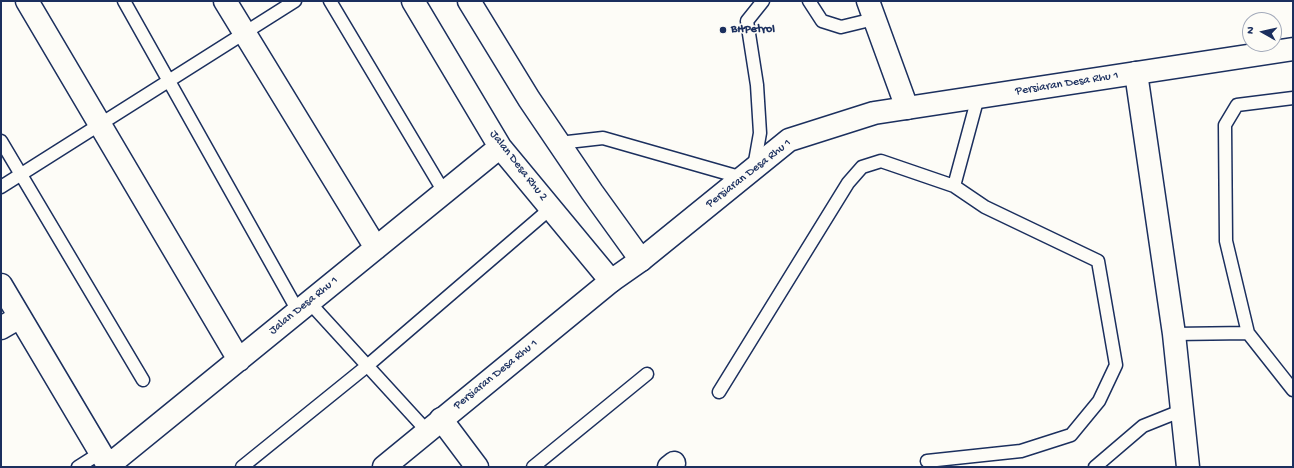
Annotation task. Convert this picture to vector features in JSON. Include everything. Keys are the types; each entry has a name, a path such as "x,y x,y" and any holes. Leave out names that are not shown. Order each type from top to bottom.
{"street":[{"path":"27,1 239,360"},
{"path":"225,1 376,248"},
{"name":"Jalan Desa Rhu 2","path":"413,1 500,146 611,281"},
{"path":"469,1 559,144 641,260"},
{"path":"871,10 907,108"},
{"name":"Persiaran Desa Rhu 1","path":"384,467 611,281 641,260 789,140 874,113 1293,49"},
{"path":"1136,73 1174,334 1188,467"},
{"name":"Jalan Desa Rhu 1","path":"106,462 239,360 500,146"},
{"path":"1,285 106,462"},
{"path":"1,328 20,316"},
{"path":"434,425 477,467"}],"lane":[{"path":"124,1 169,81 304,307 367,366 434,425"},
{"path":"1,187 296,1"},
{"path":"330,1 444,192"},
{"path":"559,144 603,138 748,173 760,133 757,85 747,21 763,1"},
{"path":"809,1 822,21 841,27 871,10"},
{"path":"954,186 978,98"},
{"path":"1293,98 1237,105 1225,125 1226,241 1248,333 1293,390"},
{"path":"1,141 143,380"},
{"path":"719,392 848,183 862,167 881,161 954,186 985,207 1098,261 1116,365 1099,401 1071,434 1021,451 927,461"},
{"path":"242,467 367,366 551,208"},
{"path":"1174,334 1248,333"},
{"path":"534,467 647,374"},
{"path":"1094,467 1143,426 1183,410"},
{"path":"78,467 106,462"}],"place":[{"name":"BHPetrol","path":"723,30"}]}
